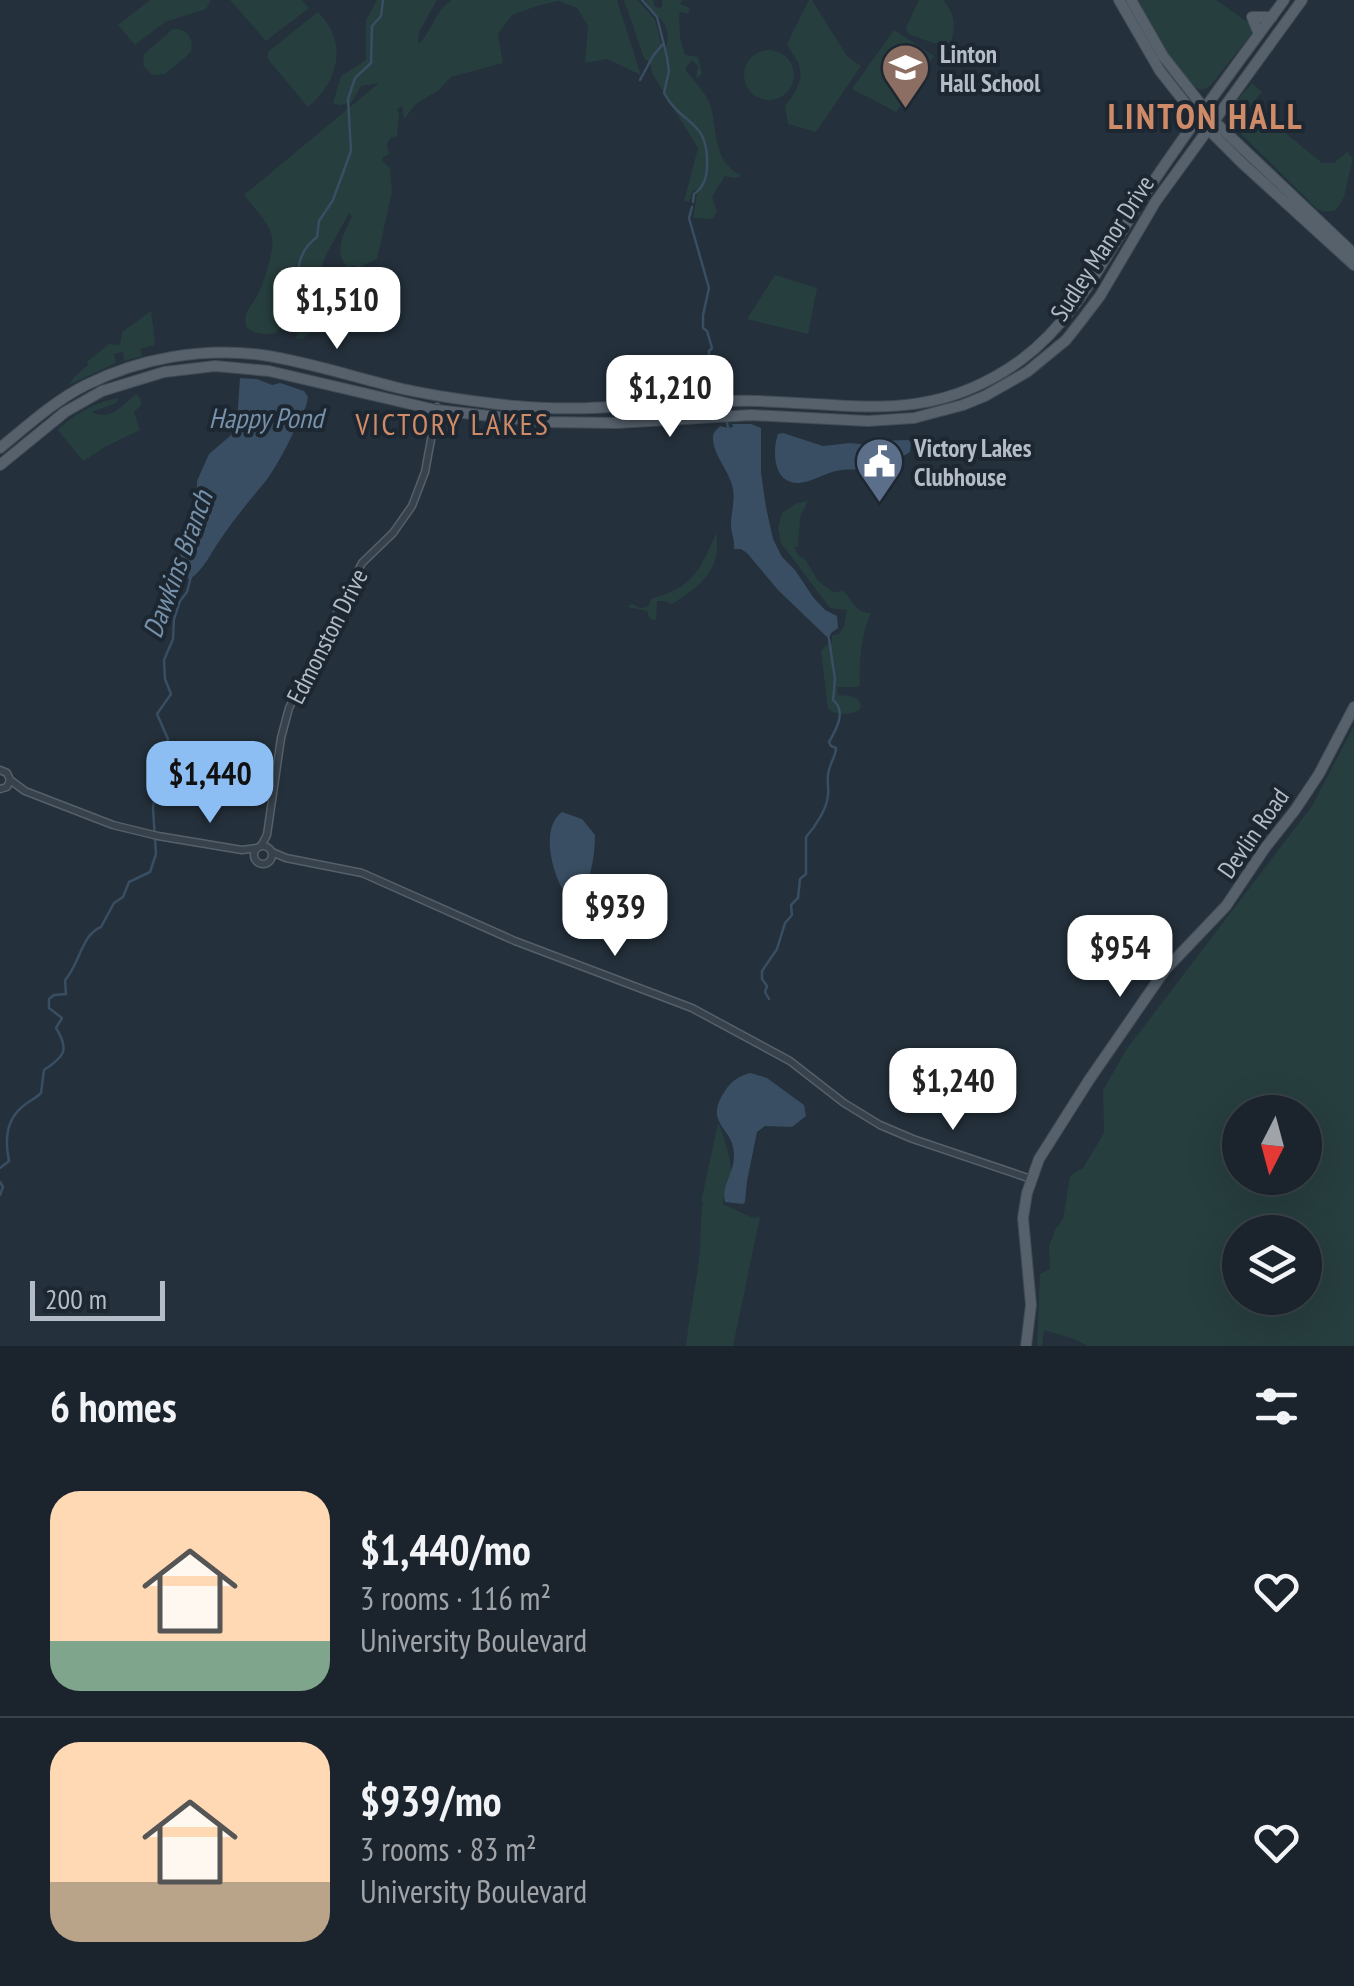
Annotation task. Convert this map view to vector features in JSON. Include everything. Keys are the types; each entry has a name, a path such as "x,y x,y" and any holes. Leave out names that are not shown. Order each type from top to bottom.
{"main road":[{"path":"1118,0 1160,71 1354,265"},
{"path":"1131,0 1201,114"},
{"name":"Sudley Manor Drive","path":"0,448 58,402 118,371 173,356 228,352 262,355 439,396 568,410 736,401 897,407 954,394 1018,362 1065,320 1146,192 1259,34 1252,17 1272,16 1284,0"},
{"name":"Sudley Manor Drive","path":"0,465 66,412 102,390 147,376 198,367 269,370 436,410 570,423 751,415 868,421 914,418 962,406 1027,372 1070,335 1100,296 1156,201 1302,0"},
{"path":"1211,125 1354,254"},
{"name":"Devlin Road","path":"1026,1346 1031,1304 1023,1218 1030,1179 1039,1159 1165,970 1226,906 1295,810 1354,707"}],"street":[{"name":"Edmonston Drive","path":"265,849 289,708 362,564 393,533 412,506 425,472 439,396"},
{"path":"0,770 25,790 136,831 242,850 265,849 286,858 362,873 515,941 692,1008 790,1061 880,1125 1030,1179"},
{"path":"2,789 10,780"},
{"path":"2,789 25,790"},
{"path":"254,857 265,849"},
{"path":"265,849 270,861"},
{"path":"242,850 261,864 286,858"}],"green space":[{"path":"150,0 211,0 206,9 165,22 135,45 118,25"},
{"path":"230,0 302,0 309,8 266,41"},
{"path":"377,0 437,0 419,32 418,45 452,0 617,0 641,75 607,59 585,63 588,26 577,8 558,1 512,15 498,34 503,63 451,77 439,90 417,103 404,119 402,106 397,110 397,136 390,138 389,154 382,158 390,168 392,192 377,259 360,270 353,265 348,268 343,262 341,243 352,217 349,213 327,253 306,306 314,328 303,339 295,338 306,319 294,312 276,333 253,331 246,327 246,315 262,285 272,236 244,195 379,83 361,86 351,103 333,103 341,76 366,60 366,20"},
{"path":"624,0 638,0 655,20 663,49 668,39 665,26 645,0 653,0 659,8 662,0 683,0 680,4 690,8 688,14 679,15 680,38 685,55 698,57 702,74 696,79 698,66 692,60 686,71 710,105 722,156 740,174 733,178 725,176 712,197 717,211 713,219 693,218 702,187 693,191 689,202 684,201 698,148 644,58"},
{"path":"809,0 847,56 861,66 816,132 788,124 785,106 800,78 799,65 787,44"},
{"path":"919,0 943,0 948,6 954,23 948,48 908,34 906,28"},
{"path":"1138,0 1216,0 1249,23 1252,33 1210,86 1197,89 1173,61"},
{"path":"318,12 334,36 336,62 327,86 308,107 267,58 268,52"},
{"path":"173,29 188,35 191,52 165,74 152,75 143,65 144,54"},
{"path":"894,30 934,56 896,112 852,89"},
{"path":"769,50 787,57 794,75 787,93 769,100 751,93 744,75 751,57"},
{"path":"1252,83 1262,92 1241,117 1266,131 1278,127 1322,163 1334,163 1347,152 1353,158 1344,197 1336,210 1317,209 1231,124 1233,107"},
{"path":"775,275 817,288 808,334 747,319"},
{"path":"151,311 155,341 154,345 140,349 142,356 124,361 123,352 114,354 116,363 69,385 87,362 109,344 120,345 122,332"},
{"path":"136,394 141,399 134,412 140,430 83,461 58,430 94,405 119,398 116,403 92,412 110,414"},
{"path":"808,501 800,517 798,547 794,547 799,556 818,581 833,592 844,591 858,609 871,613 861,648 860,685 837,687 838,695 859,701 861,708 849,714 828,709 821,651 832,643 832,635 839,634 847,610 830,608 781,543 778,528 782,513"},
{"path":"716,533 713,567 692,591 672,604 657,601 656,620 650,619 647,611 627,607 648,607 651,599 685,583 699,568"},
{"path":"1354,726 1354,1346 1088,1346 1044,1330 1042,1346 1037,1346 1040,1274 1050,1269 1049,1246 1063,1219 1070,1176 1083,1168 1104,1133 1103,1090 1126,1050 1312,806"},
{"path":"718,1123 731,1168 723,1204 753,1218 760,1217 733,1346 686,1346 700,1250 701,1202"}],"water":[{"name":"Happy Pond","path":"240,378 280,383 304,391 308,397 306,406 271,473 204,566 189,580 177,563 197,500 197,481 209,454 230,436 237,421"},
{"path":"732,424 761,428 761,473 773,539 813,597 837,616 838,628 829,639 778,590 747,553 734,549 733,490 713,440 720,426 728,428"},
{"path":"778,434 823,446 908,440 910,452 880,468 841,470 804,482 790,482 776,465"},
{"path":"562,812 582,819 595,835 592,866 582,894 567,896 553,866 551,829"},
{"path":"750,1073 767,1078 804,1105 806,1116 792,1127 765,1126 757,1132 745,1202 725,1202 734,1156 717,1111 730,1084"}],"waterway":[{"name":"Dawkins Branch","path":"294,312 303,253 317,237 319,221 333,200 351,151 348,99 355,78 371,63 372,26 381,16 383,0"},
{"path":"642,0 657,17 667,57 669,71 664,93 704,139 706,174 693,202"},
{"path":"640,80 663,44"},
{"path":"692,207 689,218 709,288 703,328 712,348 710,358 727,375 727,390"},
{"path":"727,423 729,431"},
{"name":"Dawkins Branch","path":"0,1168 9,1161 7,1140 12,1120 41,1093 44,1070 63,1052 56,1028 62,1018 49,1008 49,999 66,994 65,980 89,936 101,927 129,882 150,872 156,854 153,809 168,739 157,714 171,694 164,660 173,639 174,619 191,577"},
{"path":"769,999 762,971 777,949 785,923 792,915 791,905 798,898 800,879 806,874 806,837 825,806 828,773 836,751 829,742 840,715 833,700 835,679 829,639"},
{"name":"Dawkins Branch","path":"0,1182 0,1195"}],"place":[{"name":"Linton Hall School","path":"905,110"},
{"name":"Victory Lakes Clubhouse","path":"879,504"}],"district":[{"name":"LINTON HALL","path":"1206,116"},
{"name":"VICTORY LAKES","path":"453,423"}]}
